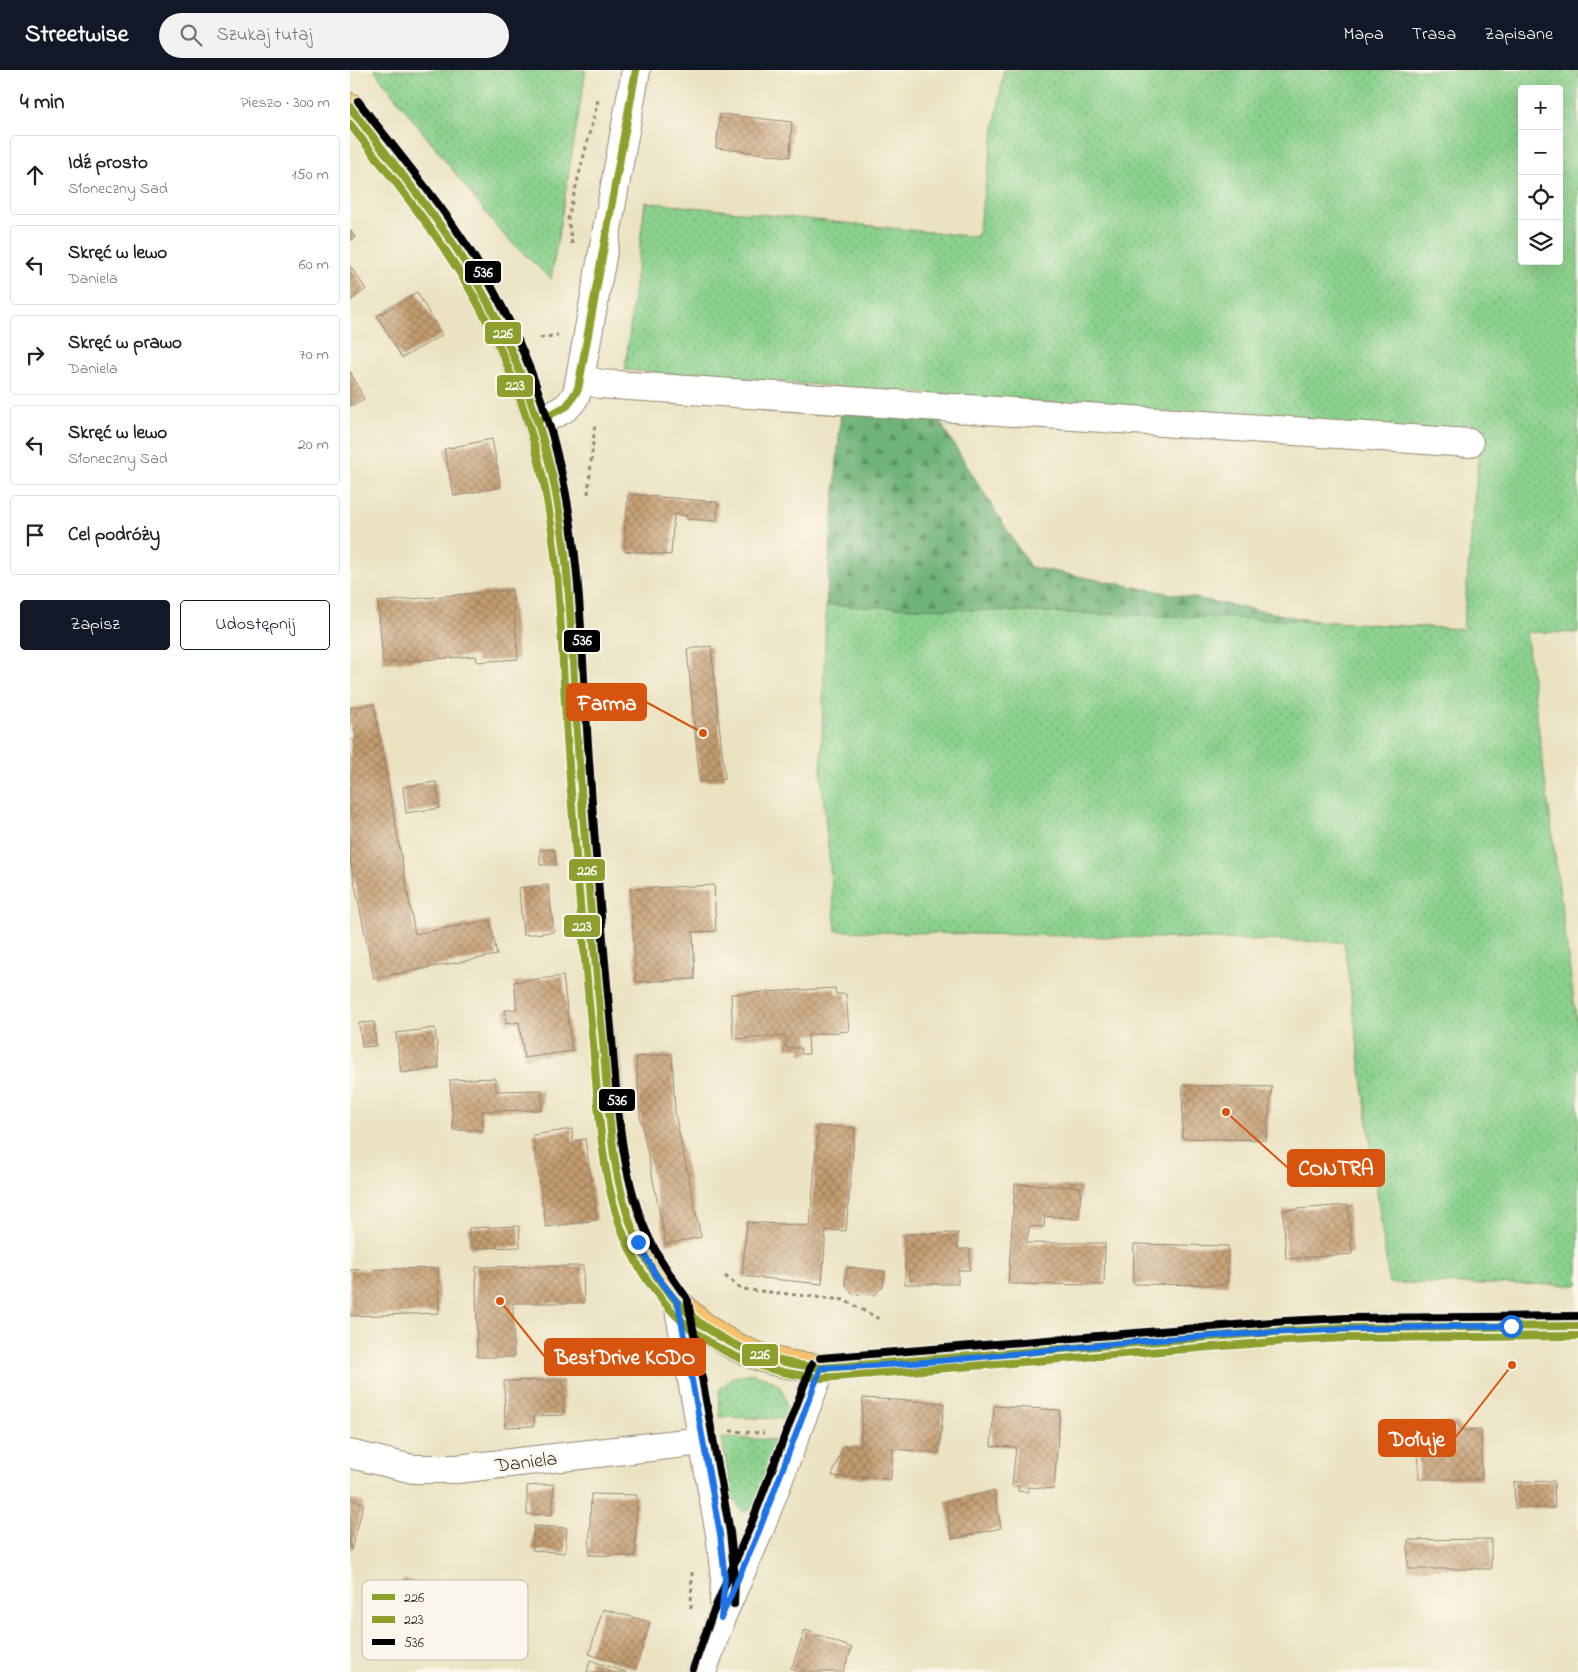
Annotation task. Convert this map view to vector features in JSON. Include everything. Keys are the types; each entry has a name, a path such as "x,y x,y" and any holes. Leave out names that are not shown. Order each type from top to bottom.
{"main road":[{"path":"350,107 431,212 461,255 502,331 526,387 537,421 554,486 566,558 591,917 614,1147 622,1193 633,1232 656,1275 678,1303 707,1330 737,1349 774,1363 821,1368 892,1364 1168,1339 1303,1330 1578,1326"}],"street":[{"path":"537,421 566,409 572,404 576,395 590,381 636,70"},
{"path":"590,381 1469,444"},
{"path":"678,1303 724,1562 724,1595 721,1618"},
{"path":"702,1672 721,1618 759,1531 821,1368"},
{"name":"Daniela","path":"350,1454 413,1469 457,1469 703,1441"}],"path":[{"path":"588,499 590,381"},
{"path":"725,1276 741,1289 844,1300 881,1320"},
{"path":"728,1430 773,1433"}],"green space":[{"path":"374,70 586,70 551,279 502,233"},
{"path":"1004,70 1578,70 1578,633 1526,632 1578,1033 1578,1285 1389,1283 1344,942 836,931 821,774 826,605 1315,621 1463,629 1480,436 625,370 645,202 977,237"},
{"path":"841,410 938,419 1030,567 1315,621 826,605"},
{"path":"750,1373 769,1379 780,1387 785,1400 787,1419 720,1417 719,1390 731,1378"},
{"path":"722,1438 780,1440 756,1508 743,1512 732,1498"}],"building":[{"path":"720,114 792,122 790,157 716,148"},
{"path":"350,230 355,237 350,241"},
{"path":"350,266 366,289 350,301"},
{"path":"417,292 442,335 402,358 377,316"},
{"path":"350,371 364,399 350,406"},
{"path":"492,439 501,487 454,496 444,449"},
{"path":"628,494 718,502 717,521 687,519 687,516 674,514 671,555 624,551"},
{"path":"512,590 518,659 477,662 476,656 383,663 378,602"},
{"path":"711,646 725,779 700,782 687,649"},
{"path":"374,704 415,934 490,920 497,955 374,978 350,860 350,708"},
{"path":"436,782 440,808 406,813 403,787"},
{"path":"554,849 556,865 540,865 540,850"},
{"path":"548,885 554,932 523,935 519,888"},
{"path":"714,885 716,931 693,932 695,979 636,982 630,889"},
{"path":"563,976 572,1051 524,1058 519,1022 506,1024 505,1010 517,1009 514,982"},
{"path":"835,988 836,994 846,994 849,1031 808,1035 809,1054 801,1054 801,1048 786,1048 786,1036 733,1039 731,994"},
{"path":"374,1022 376,1046 362,1047 359,1023"},
{"path":"435,1028 439,1068 401,1073 396,1033"},
{"path":"672,1054 675,1113 701,1237 666,1244 640,1116 636,1057"},
{"path":"495,1078 496,1091 542,1090 542,1110 482,1111 483,1130 453,1130 450,1080"},
{"path":"1183,1085 1272,1087 1266,1140 1182,1138"},
{"path":"818,1126 855,1128 846,1231 826,1230 822,1284 742,1276 747,1222 810,1226"},
{"path":"572,1129 573,1141 585,1139 597,1220 546,1227 533,1135"},
{"path":"1015,1184 1081,1187 1079,1219 1045,1216 1044,1227 1030,1226 1026,1243 1105,1243 1104,1285 1008,1284"},
{"path":"1348,1205 1352,1254 1286,1259 1283,1210"},
{"path":"519,1226 520,1247 470,1248 469,1228"},
{"path":"958,1233 958,1249 970,1249 970,1270 958,1270 958,1284 905,1284 905,1234"},
{"path":"1134,1244 1228,1246 1228,1285 1133,1284"},
{"path":"583,1266 584,1303 513,1303 514,1357 477,1357 476,1267"},
{"path":"847,1267 885,1271 883,1286 875,1295 852,1294 845,1283"},
{"path":"438,1268 439,1313 350,1316 350,1270"},
{"path":"563,1380 564,1415 534,1416 534,1426 505,1427 504,1381"},
{"path":"863,1398 944,1403 939,1453 893,1449 891,1479 832,1476 843,1446 860,1446"},
{"path":"994,1406 1060,1410 1054,1489 1028,1487 1028,1492 1018,1491 1018,1486 1012,1486 1016,1447 991,1446"},
{"path":"1441,1422 1457,1422 1462,1430 1481,1430 1482,1479 1419,1479 1418,1431 1434,1430"},
{"path":"1554,1481 1555,1508 1515,1508 1514,1482"},
{"path":"554,1484 552,1515 527,1514 527,1486"},
{"path":"994,1491 1001,1528 952,1539 946,1501"},
{"path":"591,1494 637,1495 635,1556 589,1555"},
{"path":"350,1499 364,1503 351,1550 350,1550"},
{"path":"534,1526 567,1528 565,1553 532,1550"},
{"path":"1491,1539 1491,1569 1408,1569 1408,1540"},
{"path":"603,1609 650,1622 636,1669 589,1654"},
{"path":"805,1630 852,1648 843,1672 799,1672 791,1669"},
{"path":"590,1660 626,1672 587,1672"}],"transit line":[{"name":"226","path":"537,421 567,406 578,389 636,70"},
{"name":"536","path":"358,101 444,212 473,255 505,312 519,342 552,435 566,496 575,558 581,620 599,897 616,1094 624,1153 638,1211 649,1238 666,1268 686,1297"},
{"name":"226","path":"350,107 432,214 473,275 500,326 523,379 549,462 562,529 566,562 586,849 610,1125 618,1180 634,1233 646,1259 661,1283 679,1304 698,1322 742,1348 793,1364 821,1368 1286,1331 1346,1328 1578,1326"},
{"name":"223","path":"350,124 426,222 464,280 492,331 514,384 533,438 547,499 556,566 582,929 604,1158 616,1214 626,1241 639,1267 656,1292 674,1313 694,1331 716,1346 739,1358 792,1374 821,1378 1287,1341 1346,1338 1578,1336"},
{"name":"536","path":"688,1301 730,1532 735,1579 734,1604"},
{"name":"536","path":"820,1358 1286,1321 1346,1318 1578,1316"},
{"name":"536","path":"693,1669 712,1615 750,1527 812,1364"}],"place":[{"name":"Farma","path":"703,733"},
{"name":"CONTRA","path":"1226,1112"},
{"name":"BestDrive KODO","path":"500,1301"},
{"name":"Dołuje","path":"1512,1365"}],"route":[{"path":"638,1242 656,1275 678,1303 724,1562 724,1604 721,1618 759,1531 821,1368 882,1365 1168,1339 1286,1331 1346,1328 1511,1326"}]}
